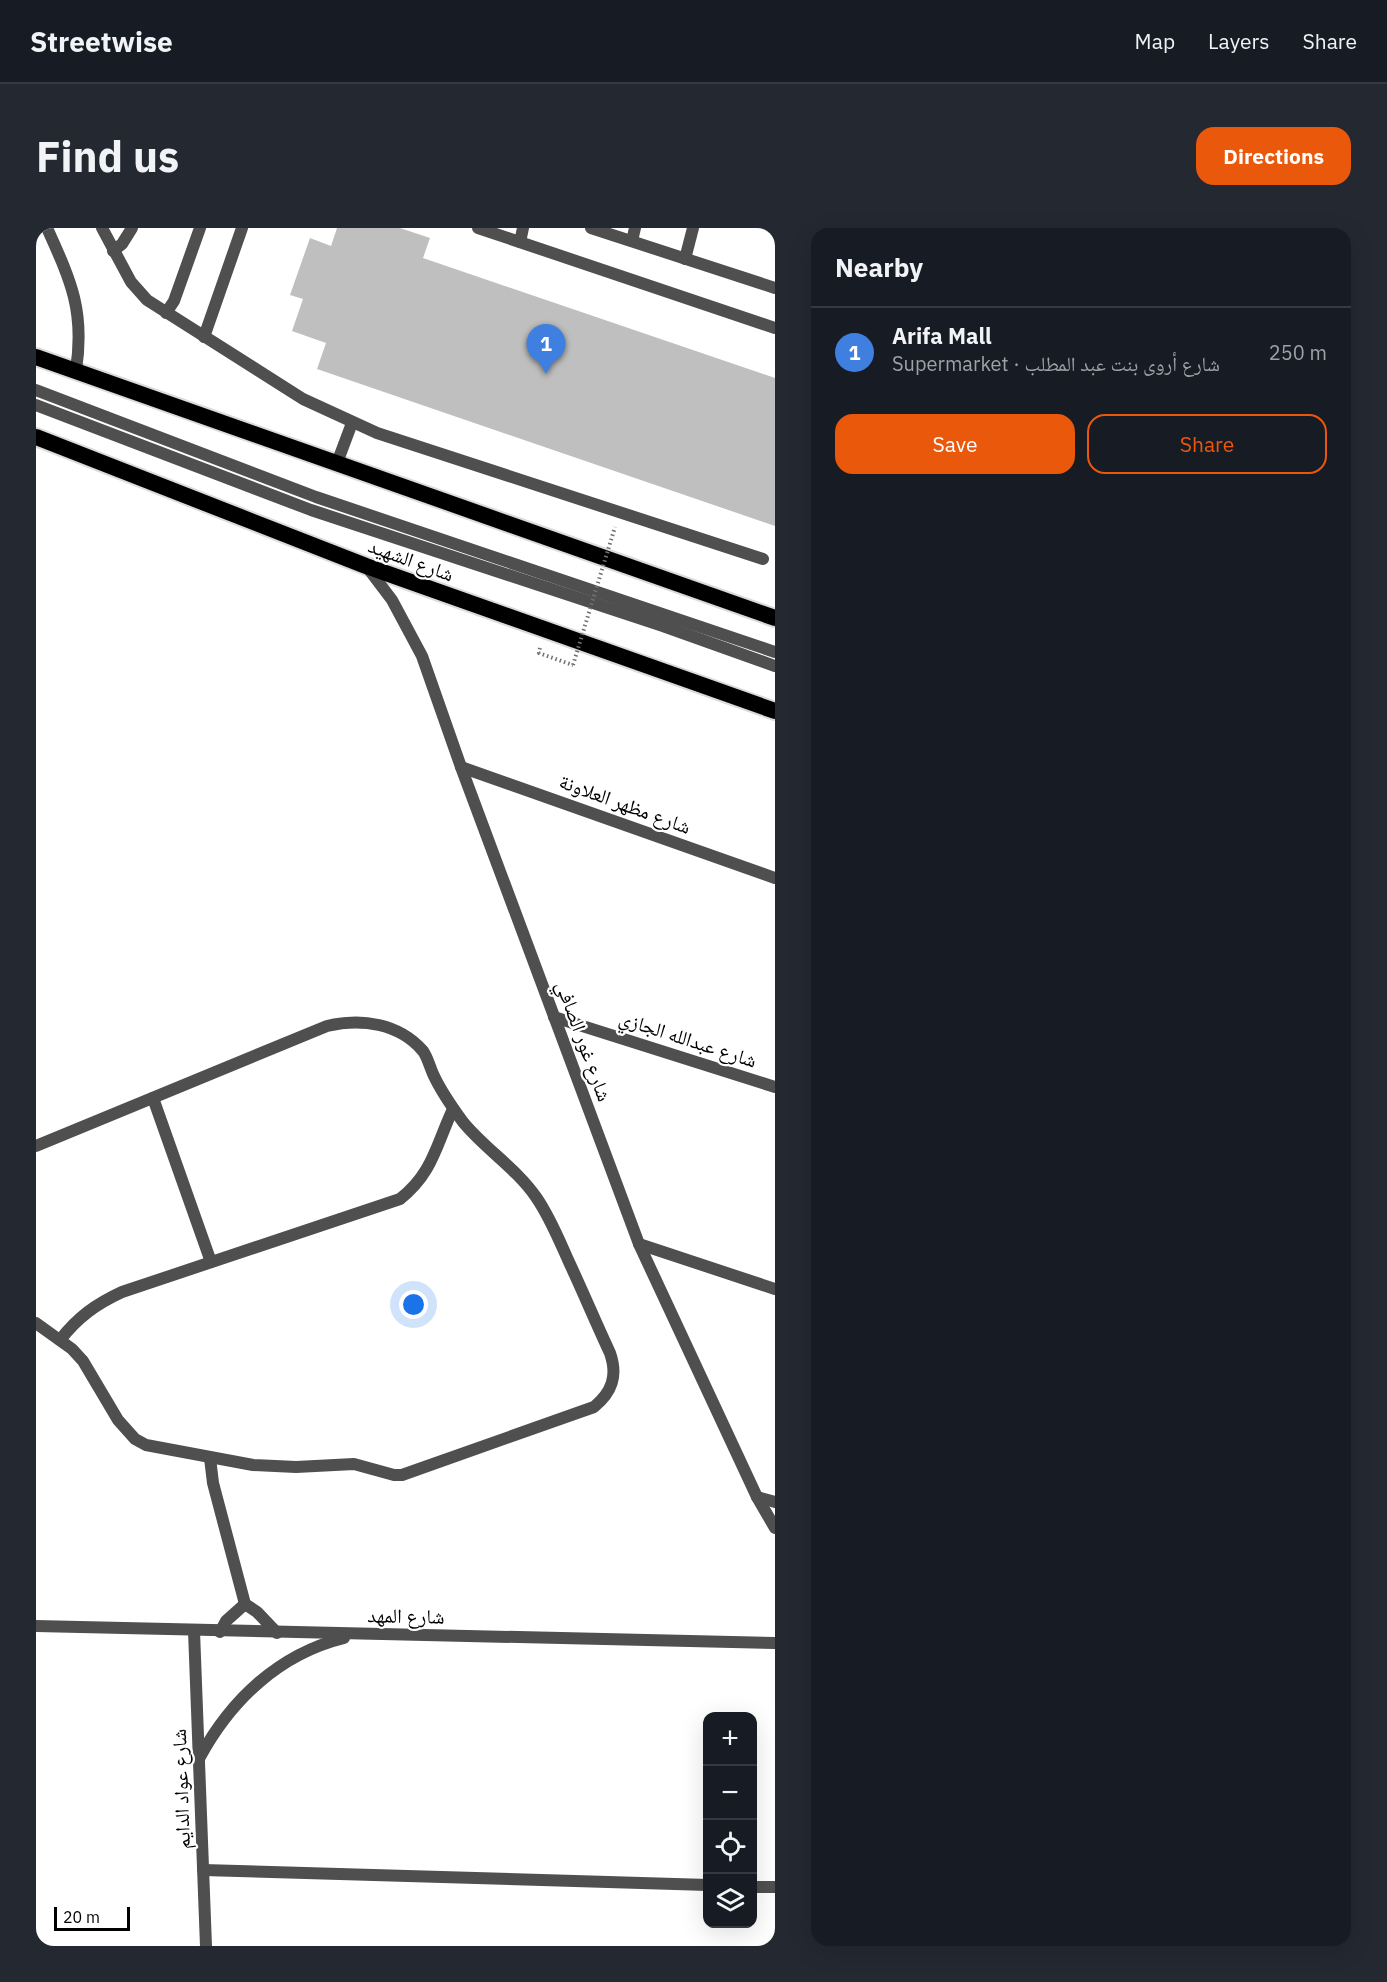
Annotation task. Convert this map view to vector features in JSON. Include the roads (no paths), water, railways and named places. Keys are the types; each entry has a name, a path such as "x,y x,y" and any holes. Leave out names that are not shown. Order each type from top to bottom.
{"highway":[{"path":"36,357 775,618"},
{"name":"شارع الشهيد","path":"36,437 366,566 775,711"}],"street":[{"path":"47,228 71,281 76,303 79,348 76,370"},
{"path":"102,228 130,282 138,292 166,313 303,399 352,423 403,442 763,559"},
{"path":"113,251 122,244 132,228"},
{"path":"166,313 176,295 200,228"},
{"path":"204,337 242,228"},
{"path":"478,228 775,328"},
{"path":"520,242 523,228"},
{"path":"591,228 775,288"},
{"path":"632,241 635,228"},
{"path":"685,259 693,228"},
{"path":"36,390 316,497 775,652"},
{"path":"36,405 310,510 663,626 775,666"},
{"path":"337,463 352,423"},
{"name":"شارع غور الصافي","path":"366,566 392,600 413,637 639,1244 757,1497 775,1528"},
{"name":"شارع مظهر العلاونة","path":"461,767 775,878"},
{"name":"شارع عبدالله الجازي","path":"554,1017 775,1087"},
{"path":"36,1146 327,1026 357,1022 387,1027 414,1042 424,1053 441,1091 453,1109 480,1140 522,1180 548,1215 614,1365 614,1377 611,1389 594,1407 402,1475 354,1464 274,1467 159,1449 135,1439 118,1420 83,1361 60,1340 36,1323"},
{"path":"153,1098 211,1262"},
{"path":"60,1340 87,1311 104,1300 400,1199 416,1184 429,1166 453,1109"},
{"path":"639,1244 775,1289"},
{"path":"210,1458 213,1483 245,1604 257,1612 277,1633"},
{"path":"757,1497 775,1502"},
{"path":"220,1632 226,1621 245,1604"},
{"name":"شارع المهد","path":"36,1626 775,1643"},
{"name":"شارع عواد الدايم","path":"194,1631 207,1946"},
{"path":"199,1758 227,1714 264,1678 309,1651 334,1641 359,1635"},
{"path":"203,1870 703,1885"},
{"path":"757,1887 775,1887"}],"place":[{"name":"Arifa Mall","path":"546,374"}]}
